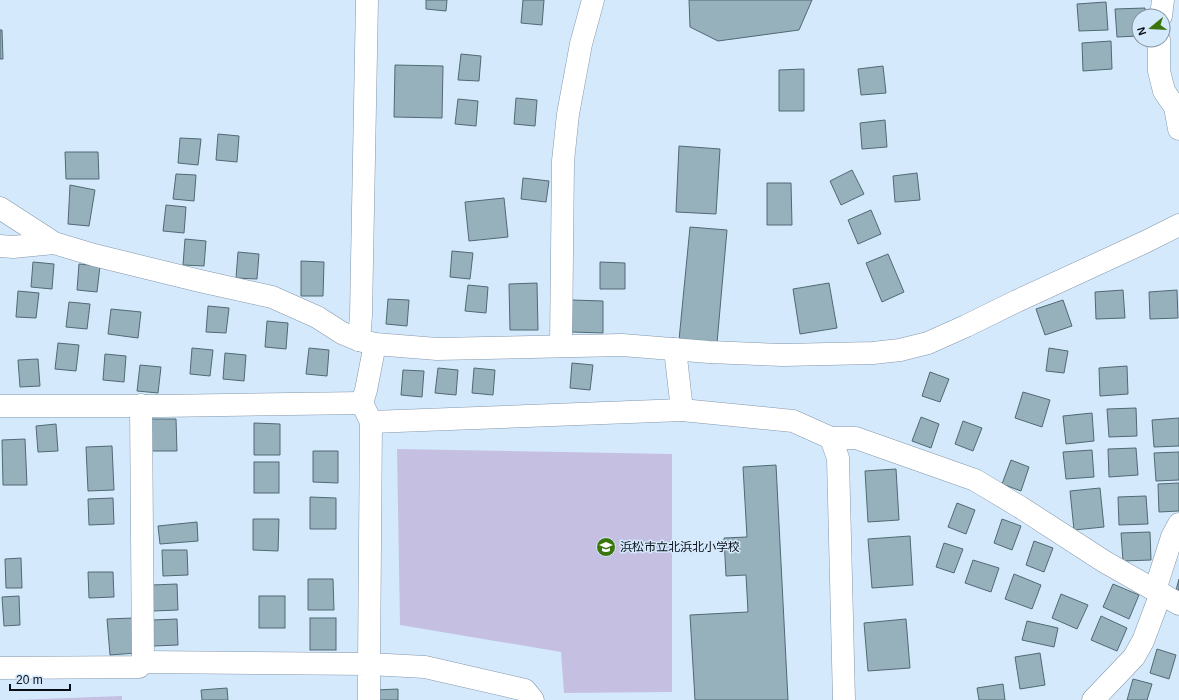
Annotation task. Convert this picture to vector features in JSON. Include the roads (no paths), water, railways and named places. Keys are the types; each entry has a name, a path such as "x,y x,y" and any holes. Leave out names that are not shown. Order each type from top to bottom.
{"street":[{"path":"367,0 361,315 367,342 366,390 369,700"},
{"path":"561,346 563,161 568,114 581,44 593,0"},
{"path":"1174,0 1179,1"},
{"path":"1159,48 1159,71 1164,91 1175,107 1179,129"},
{"path":"0,208 54,243 94,255 272,297 317,317 342,333 367,342 437,349 622,345 709,352 784,355 873,353 900,350 928,343 1146,242 1179,225"},
{"path":"0,246 13,247 54,243"},
{"path":"675,349 682,410"},
{"path":"0,668 139,667 143,662 141,405"},
{"path":"0,406 141,405 367,412 682,410 792,421 831,438 856,438 975,480 1105,562 1165,596"},
{"path":"831,438 838,458 844,700"},
{"path":"1093,700 1134,657 1165,596 1172,537 1179,524"},
{"path":"143,662 369,664 425,667 525,690 533,700"}],"place":[{"name":"浜松市立北浜北小学校","path":"606,547"}]}
